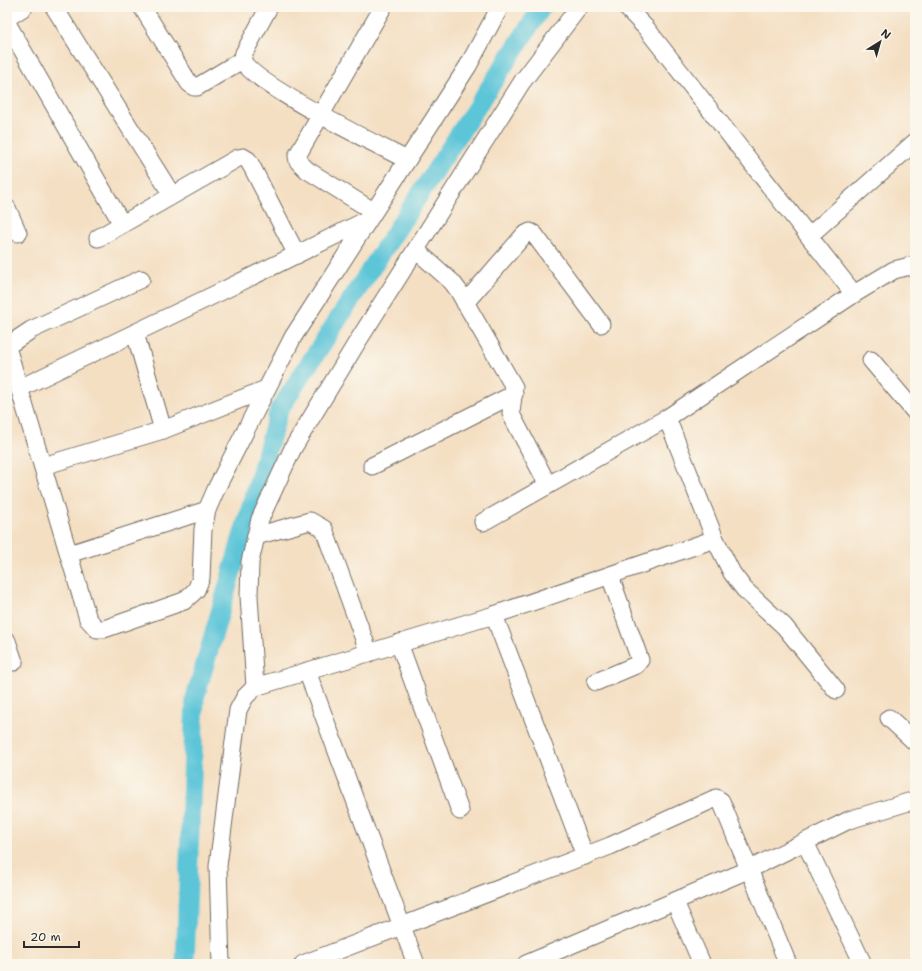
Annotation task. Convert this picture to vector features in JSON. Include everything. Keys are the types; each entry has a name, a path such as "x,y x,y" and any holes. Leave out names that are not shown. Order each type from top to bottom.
{"street":[{"path":"7,18 24,7"},
{"path":"54,7 172,195"},
{"path":"142,7 189,83 194,87 242,60 269,7"},
{"path":"370,215 307,170 298,161 297,156 383,7"},
{"path":"141,279 31,330 7,346 88,619 97,629 104,629 184,602 196,590 201,578 203,529 207,510 217,487 293,337 370,215 468,66 500,7"},
{"path":"255,687 249,596 250,562 260,519 293,448 356,344 522,82 579,7"},
{"path":"626,7 646,28 854,294"},
{"path":"7,23 122,224"},
{"path":"242,60 245,66 258,77 320,114 407,160"},
{"path":"809,236 915,142"},
{"path":"98,238 238,158 243,157 248,160 252,167 297,255"},
{"path":"7,208 18,233"},
{"path":"20,388 297,255 370,215"},
{"path":"465,303 524,235 530,232 534,234 601,324"},
{"path":"416,250 452,282 514,387 511,413 548,485"},
{"path":"483,522 667,418 854,294 894,270 910,266 915,269"},
{"path":"135,334 163,430"},
{"path":"871,360 915,412"},
{"path":"43,466 163,430 266,390"},
{"path":"372,466 514,394"},
{"path":"667,418 715,539 737,580 784,626 836,690"},
{"path":"69,554 207,510"},
{"path":"256,536 310,521 324,529 369,653"},
{"path":"221,964 218,866 238,710 245,696 255,687 494,615 715,539"},
{"path":"596,682 636,665 640,660 610,576"},
{"path":"494,615 585,856"},
{"path":"7,641 14,662"},
{"path":"399,643 460,811"},
{"path":"307,671 416,964"},
{"path":"889,718 915,742"},
{"path":"303,964 585,856 716,798 721,801 748,870 788,964"},
{"path":"526,964 748,870 858,816 915,800"},
{"path":"805,842 863,964"},
{"path":"675,902 702,964"}],"waterway":[{"path":"185,964 195,698 279,410 542,7"}]}
